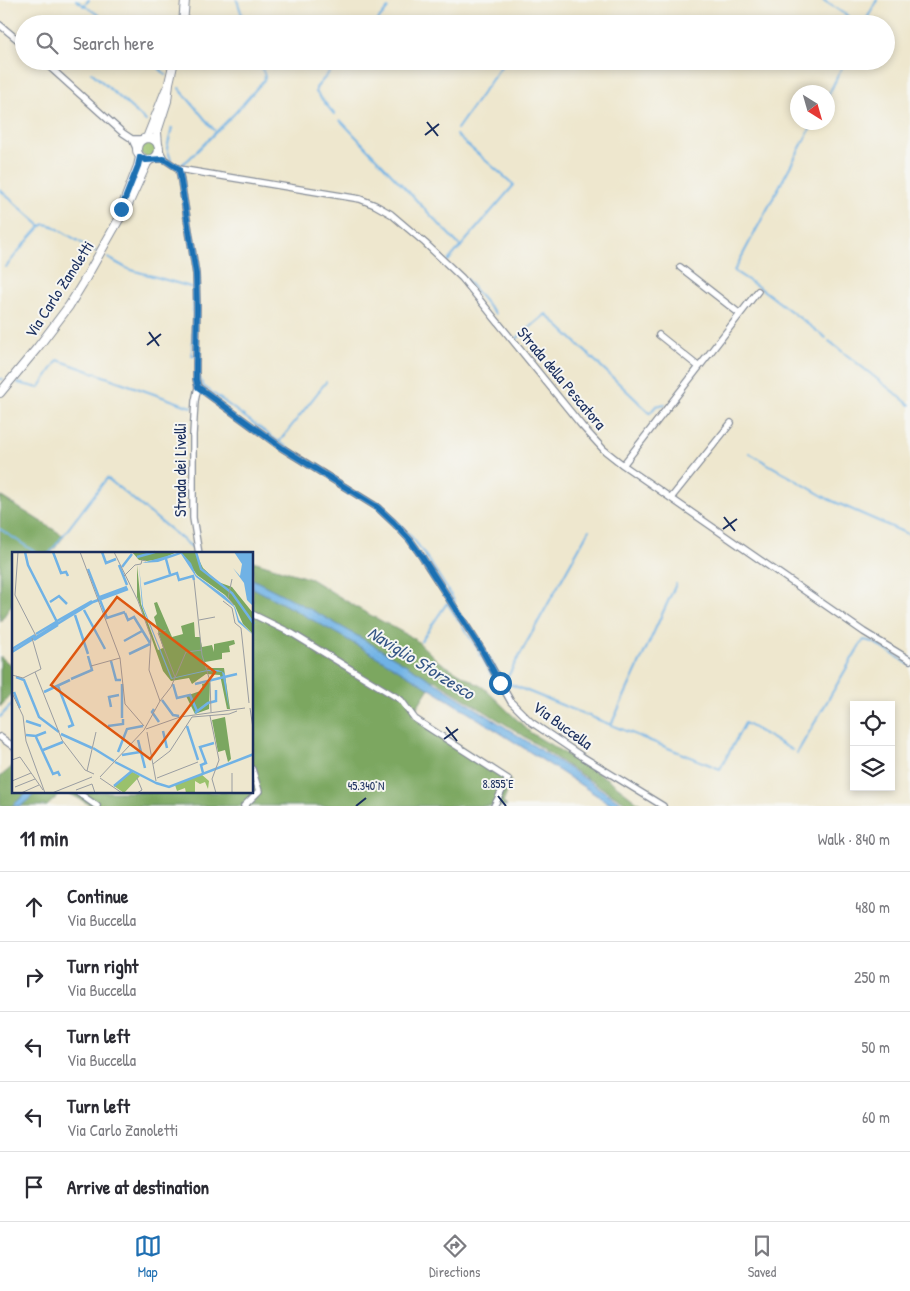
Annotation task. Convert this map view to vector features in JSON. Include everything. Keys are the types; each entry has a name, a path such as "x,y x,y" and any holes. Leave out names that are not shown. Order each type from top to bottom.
{"main road":[{"path":"184,15 185,0"},
{"path":"169,84 145,139 138,144 139,153 146,160 152,159 157,155 157,132 167,100 172,70"},
{"path":"145,139 153,140 158,147"},
{"name":"Via Carlo Zanoletti","path":"118,221 138,166 139,153"},
{"name":"Via Carlo Zanoletti","path":"0,393 69,306 125,211 147,163 152,159"}],"street":[{"path":"0,25 15,38"},
{"path":"53,70 132,139 139,153"},
{"path":"132,139 145,139"},
{"path":"158,147 164,159 179,169 196,274 196,379 198,387"},
{"path":"152,159 164,159"},
{"name":"Strada della Pescatora","path":"179,169 360,199 375,204 391,214 462,278 582,426 604,450 622,465 864,632 910,660"},
{"path":"680,267 740,314"},
{"path":"622,465 758,291"},
{"path":"659,335 699,367"},
{"name":"Strada dei Livelli","path":"198,387 195,401 193,435 193,518 199,552"},
{"name":"Via Buccella","path":"198,387 282,448 377,507 410,540 482,650 512,702 531,722 662,806"},
{"path":"671,498 731,423"},
{"path":"254,615 293,634 401,700 415,718 508,779 494,806"},
{"path":"0,737 12,745"},
{"path":"244,806 259,791 254,775"},
{"path":"81,794 97,806"}],"green space":[{"path":"148,141 156,149 148,157 140,149"},
{"path":"0,496 64,536 52,552 12,552 12,604 0,622"},
{"path":"254,561 311,579 361,610 415,639 438,661 484,688 531,733 609,780 643,806 631,806 434,680 412,715 511,781 503,803 507,806 92,806 71,794 254,794"},
{"path":"0,656 12,666 12,693 0,707"},
{"path":"12,767 12,794 60,794 47,806 0,806 0,777"}],"water":[{"path":"254,580 301,604 396,659 627,806 613,806 480,720 345,638 254,589"},
{"path":"26,794 35,794 21,806 12,806"}],"waterway":[{"path":"76,0 98,15"},
{"path":"83,6 89,0"},
{"path":"237,0 242,15"},
{"path":"823,0 846,15"},
{"path":"869,15 877,0"},
{"path":"382,15 388,8"},
{"path":"161,70 166,75"},
{"path":"181,165 235,113 264,80 265,76 263,70"},
{"path":"331,70 316,88 316,92 334,114"},
{"path":"457,129 499,70"},
{"path":"833,85 841,70"},
{"path":"91,72 146,121"},
{"path":"179,88 214,130"},
{"path":"340,120 461,247"},
{"path":"171,128 167,148 171,160"},
{"path":"810,130 734,271 763,290 826,338"},
{"path":"448,261 514,185 456,135"},
{"path":"0,190 41,226"},
{"path":"6,267 21,248 45,224 53,226 95,251"},
{"path":"108,258 128,269 194,288 192,355 200,356 199,376 203,386 279,442 317,466"},
{"path":"466,279 495,314"},
{"path":"515,340 546,314 650,413 656,406 665,404"},
{"path":"829,341 910,405"},
{"path":"18,383 39,388 58,360 193,407"},
{"path":"279,442 326,382"},
{"path":"749,453 828,499 910,535"},
{"path":"51,552 107,478 193,548"},
{"path":"383,509 414,540 455,602"},
{"path":"0,529 35,552"},
{"path":"502,680 507,678 589,530"},
{"path":"611,725 676,584"},
{"name":"Naviglio Sforzesco","path":"421,641 447,603 477,648 495,682 497,681"},
{"path":"797,753 864,640 873,642 910,665"},
{"path":"489,657 505,682 720,769 745,723 792,750"},
{"path":"0,717 12,704"}],"route":[{"path":"121,209 140,157 146,160 164,159 179,169 196,274 196,379 198,387 282,448 377,507 394,523 410,540 422,557 482,650 500,683"}]}
